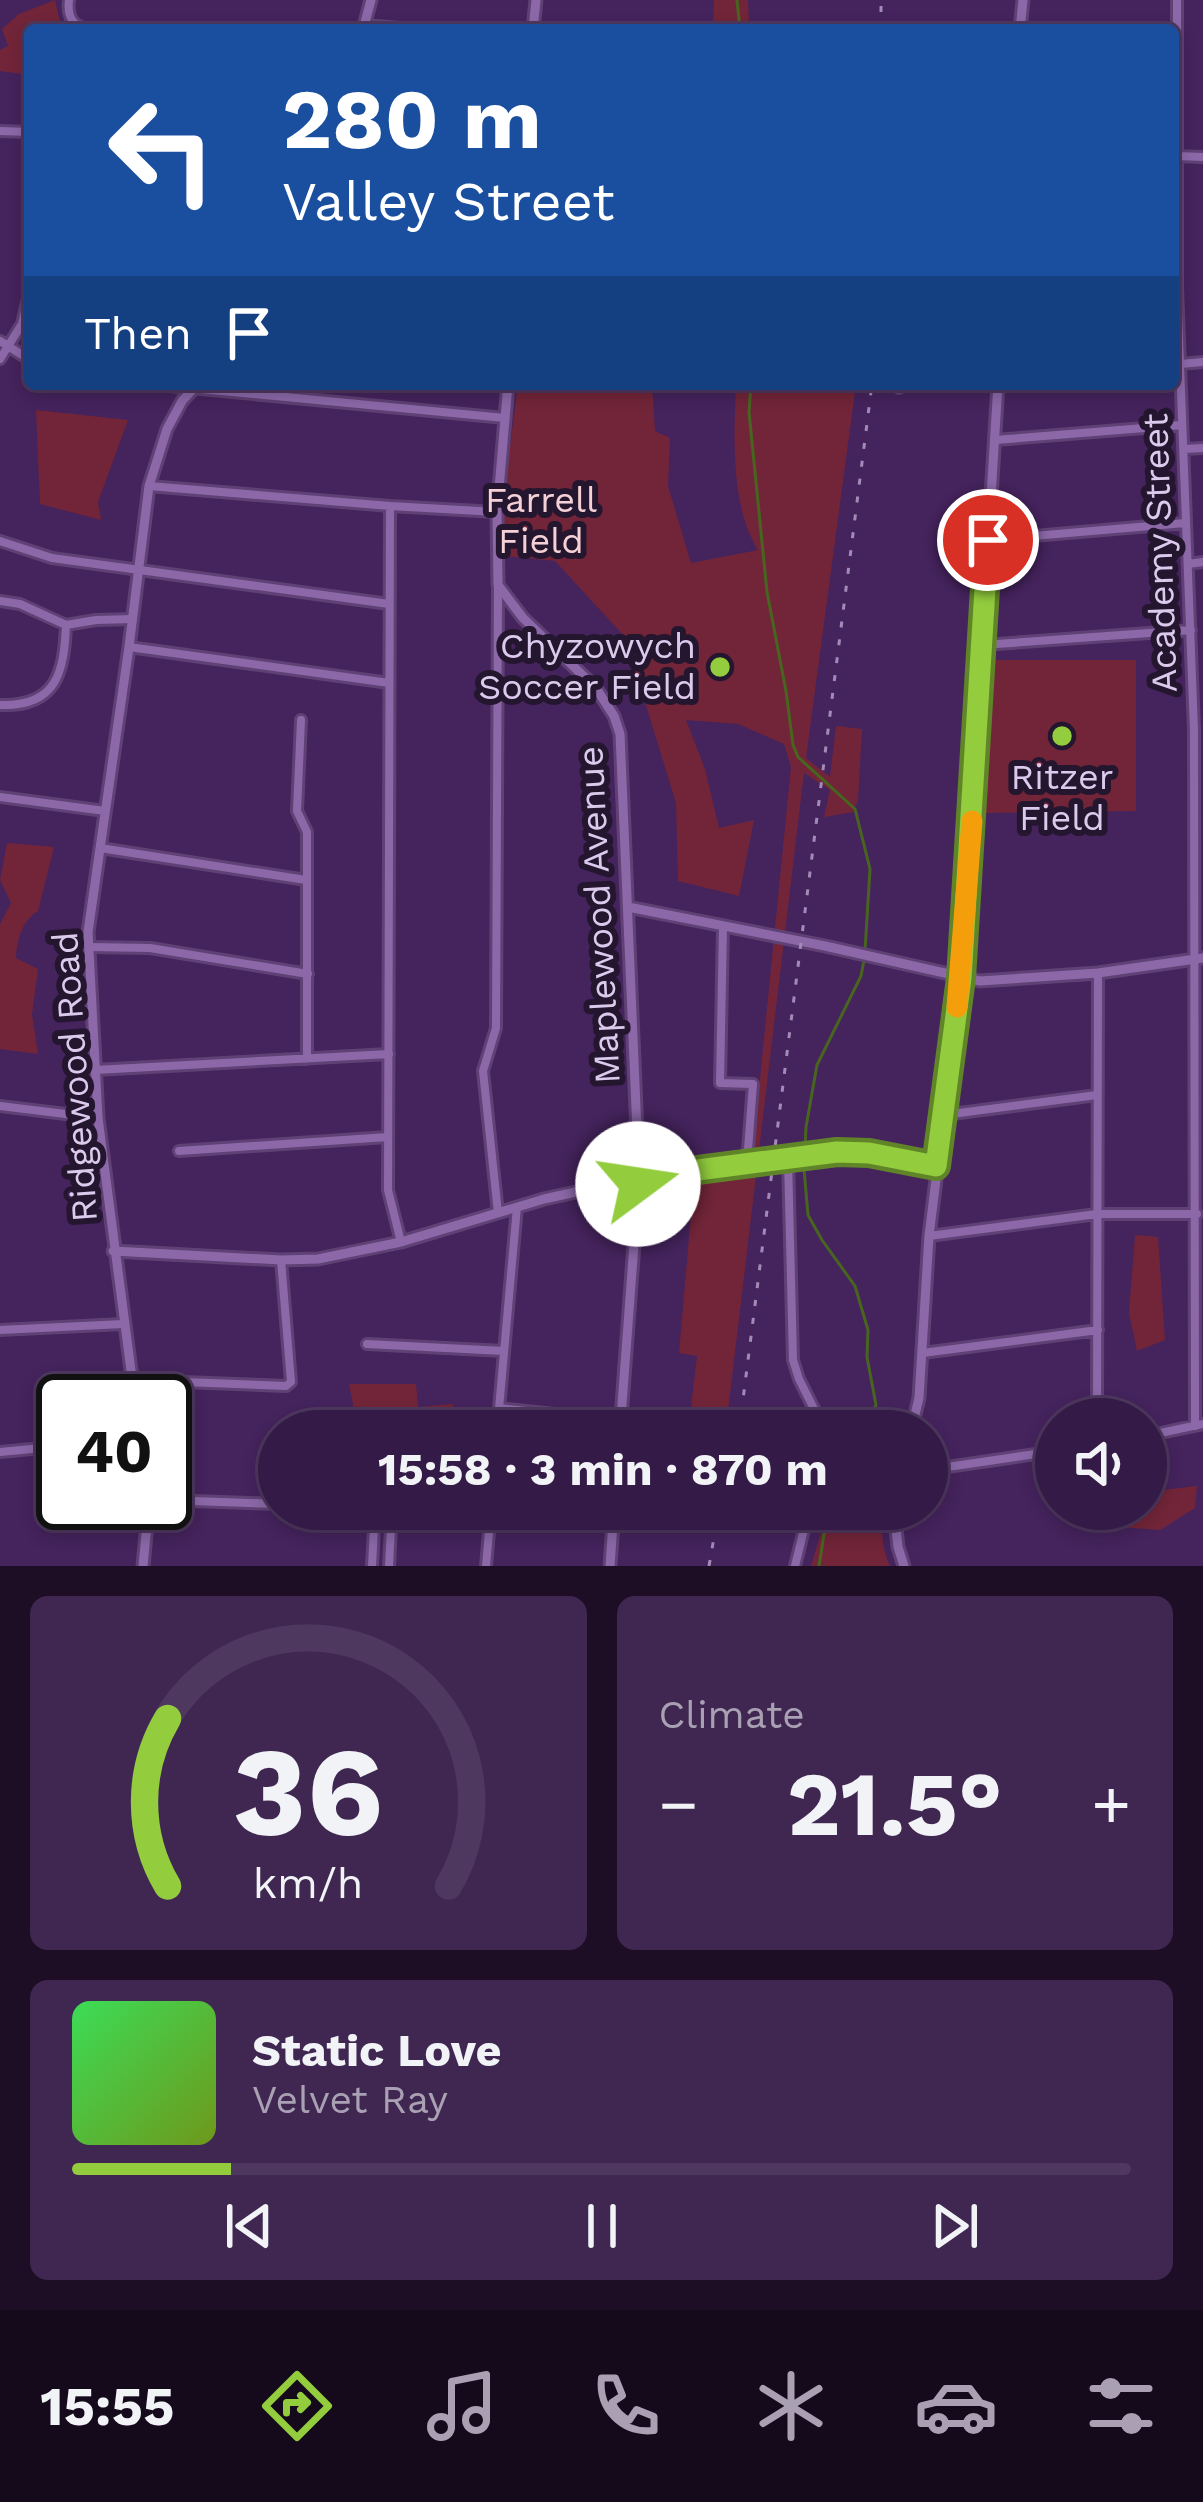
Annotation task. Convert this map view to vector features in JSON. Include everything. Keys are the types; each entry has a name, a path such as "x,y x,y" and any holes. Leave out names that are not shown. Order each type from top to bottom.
{"street":[{"path":"0,359 4,344 24,316"},
{"name":"Academy Street","path":"1179,324 1185,523 1198,675 1199,1425"},
{"path":"1180,364 1203,362"},
{"name":"Ridgewood Road","path":"130,1374 98,1118 89,946 149,486 163,439 193,390"},
{"path":"225,390 505,418"},
{"path":"498,1213 483,1070 496,1028 497,512 507,390"},
{"path":"916,1410 936,1166 961,978 998,390"},
{"path":"995,440 1182,425"},
{"path":"1184,449 1203,448"},
{"path":"149,486 497,512"},
{"path":"390,506 388,1190 401,1242"},
{"path":"988,540 1185,523"},
{"path":"0,538 52,558 389,604"},
{"path":"1188,564 1203,562"},
{"name":"Maplewood Avenue","path":"498,585 523,618 596,688 620,734 639,1178 622,1410"},
{"path":"0,601 20,604 66,625 133,620"},
{"path":"0,704 26,702 51,686 64,662 66,625"},
{"path":"982,645 1191,630"},
{"path":"129,647 389,682"},
{"path":"301,721 297,811 307,832 307,1059"},
{"path":"0,797 105,811"},
{"path":"100,848 306,880"},
{"path":"628,907 997,982 1199,958"},
{"path":"723,927 720,1083 753,1084 747,1163"},
{"path":"89,946 150,948 308,974"},
{"path":"1097,1398 1098,973"},
{"path":"94,1070 389,1054"},
{"path":"942,1115 1096,1095"},
{"path":"0,1106 98,1118"},
{"path":"179,1150 388,1137"},
{"path":"113,1251 281,1260 341,1256 639,1178 856,1152 936,1166"},
{"path":"788,1158 793,1360 814,1410"},
{"path":"513,1410 499,1408 517,1208"},
{"path":"929,1236 1096,1214 1197,1214"},
{"path":"192,1382 291,1382 281,1260"},
{"path":"0,1330 123,1324"},
{"path":"923,1353 1098,1330"},
{"path":"367,1344 504,1352"},
{"path":"1167,1432 1199,1425"},
{"path":"0,1452 36,1449"},
{"path":"948,1467 1035,1454"},
{"path":"192,1501 258,1503"},
{"path":"143,1566 146,1530"},
{"path":"372,1566 374,1530"},
{"path":"389,1566 390,1530"},
{"path":"486,1566 489,1530"},
{"path":"610,1566 613,1530"},
{"path":"794,1566 803,1530"},
{"path":"895,1530 904,1566"}],"green space":[{"path":"55,0 60,22 24,24 24,74 0,71 0,50 8,46 2,29 19,14"},
{"path":"714,0 748,0 749,24 713,24"},
{"name":"Farrell Field","path":"517,390 652,390 655,431 670,438 668,486 691,563 758,550 738,491 736,390 855,390 806,758 830,777 836,726 862,729 858,800 853,812 824,817 830,790 804,773 728,1410 691,1407 697,1356 679,1353 694,1179 751,1169 791,767 784,744 738,724 686,720 705,769 719,828 754,820 739,896 678,881 676,803 625,637 555,561 506,556 501,518"},
{"path":"36,410 128,420 98,502 101,520 40,504"},
{"name":"Ritzer Field","path":"990,660 1136,660 1136,811 985,813"},
{"path":"7,843 54,847 38,911 21,931 16,958 38,969 32,1014 38,1054 0,1049 0,924 11,903 0,880"},
{"path":"1135,1235 1158,1237 1165,1340 1137,1351 1129,1313"},
{"path":"349,1384 416,1384 418,1407 453,1404 453,1410 354,1410"},
{"path":"1197,1486 1195,1508 1167,1526 1167,1490"},
{"path":"822,1530 882,1530 890,1566 811,1566"}],"waterway":[{"path":"737,0 739,24"},
{"path":"751,390 767,592 793,745 798,757 855,809 870,869 865,951"},
{"path":"864,960 861,976 817,1065 804,1169 808,1215 855,1286 868,1330 874,1410"},
{"path":"819,1566 825,1530"}],"railway":[{"path":"881,0 881,24"},
{"path":"742,1410 871,390"},
{"path":"709,1566 715,1530"}],"slow traffic":[{"path":"957,1007 972,821"}],"place":[{"name":"Chyzowych Soccer Field","path":"720,667"},
{"name":"Ritzer Field","path":"1062,736"}],"route":[{"path":"638,1184 644,1177 849,1151 936,1166 961,978 988,540"}]}
